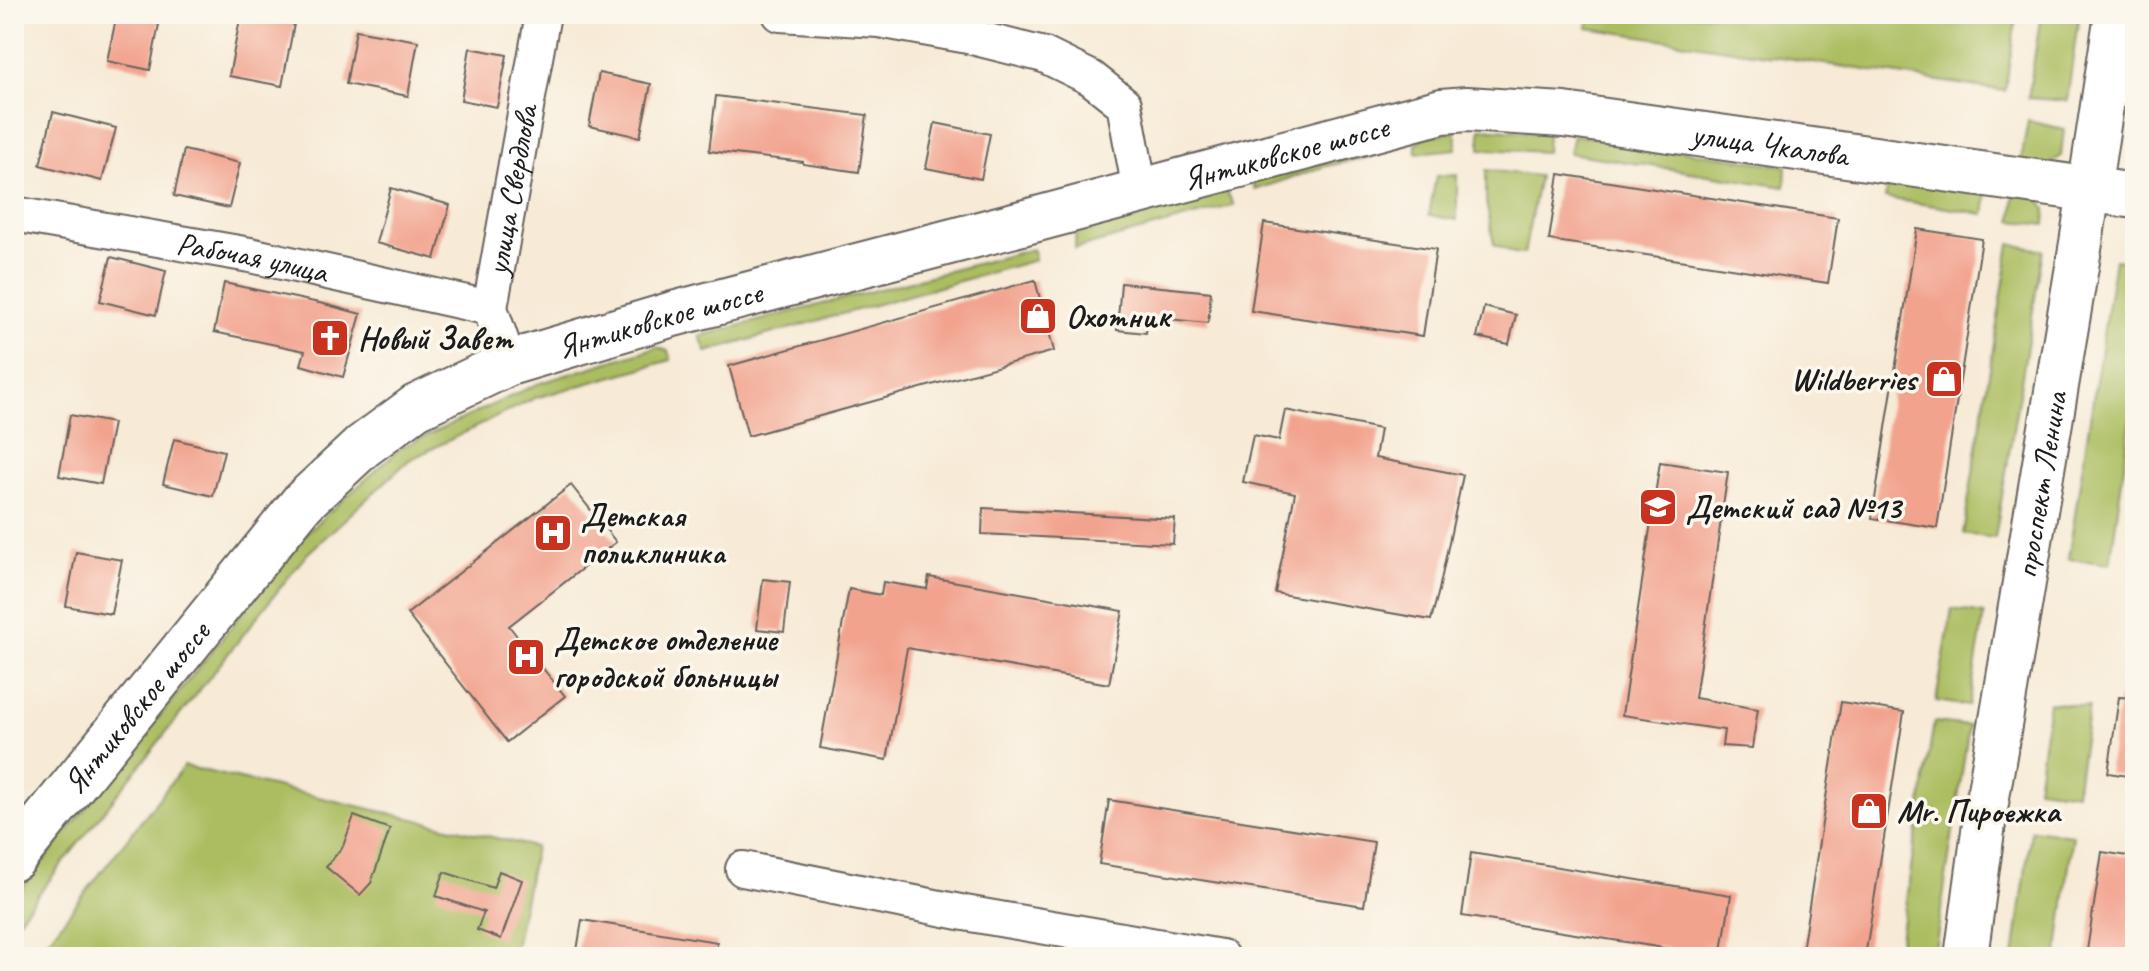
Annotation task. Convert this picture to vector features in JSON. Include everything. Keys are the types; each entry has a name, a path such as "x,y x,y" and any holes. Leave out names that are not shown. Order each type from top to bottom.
{"main road":[{"name":"улица Чкалова","path":"1403,120 1467,109 1564,115 2135,196"},
{"name":"Янтиковское шоссе","path":"14,858 303,502 363,446 416,407 509,363 673,314 1403,120"}],"street":[{"name":"улица Свердлова","path":"509,363 490,308 543,14"},
{"path":"780,14 879,20 968,36 1044,55 1091,78 1124,104 1140,191"},
{"name":"проспект Ленина","path":"1966,957 1986,809 2116,14"},
{"name":"Рабочая улица","path":"14,214 250,255 490,308"},
{"path":"743,869 965,913 1221,957"}],"green space":[{"path":"1589,14 2017,14 2005,91 1587,28"},
{"path":"2041,14 2079,14 2067,101 2028,98"},
{"path":"2028,121 2064,129 2061,156 2043,170 2020,165"},
{"path":"1480,128 1547,133 1546,152 1480,149"},
{"path":"1456,131 1456,149 1416,153 1416,144 1427,136"},
{"path":"1573,135 1786,166 1785,187 1569,153"},
{"path":"1371,150 1372,157 1326,166 1255,190 1251,178"},
{"path":"1486,170 1539,176 1524,254 1494,244 1486,202"},
{"path":"1889,172 1988,188 1984,214 1885,198"},
{"path":"1457,175 1457,220 1429,215 1436,176"},
{"path":"1225,189 1234,205 1075,249 1076,224"},
{"path":"2015,194 2039,197 2046,209 2045,225 2012,221"},
{"path":"2010,244 2043,250 1995,538 1963,534"},
{"path":"1033,249 1035,260 706,352 700,336"},
{"path":"2115,259 2135,262 2135,389 2110,564 2068,559"},
{"path":"657,347 668,351 671,360 535,398 409,460 307,554 14,925 14,898 308,531 402,447 537,384"},
{"path":"1952,609 1984,614 1969,706 1936,701"},
{"path":"2049,702 2089,707 2076,793 2037,788"},
{"path":"1934,722 1969,726 1934,957 1897,957"},
{"path":"184,766 535,847 513,957 35,957"},
{"path":"2031,830 2073,835 2057,957 2014,957"}],"building":[{"path":"117,14 161,14 150,70 107,61"},
{"path":"241,14 294,24 282,86 229,76"},
{"path":"356,30 418,41 408,96 346,84"},
{"path":"470,48 507,55 497,107 461,100"},
{"path":"599,73 651,84 640,137 589,126"},
{"path":"716,96 867,115 859,172 709,151"},
{"path":"53,112 116,128 102,181 40,165"},
{"path":"935,123 990,134 981,179 926,168"},
{"path":"184,150 240,163 229,208 174,196"},
{"path":"1559,174 1838,218 1828,283 1549,240"},
{"path":"391,188 450,205 435,259 376,243"},
{"path":"1264,223 1436,249 1423,336 1251,311"},
{"path":"1917,229 1982,239 1937,528 1872,518"},
{"path":"111,257 166,271 156,315 100,301"},
{"path":"1035,280 1054,351 748,436 729,366"},
{"path":"224,283 361,314 343,377 301,365 305,351 214,332"},
{"path":"1121,283 1211,292 1208,323 1148,317 1146,333 1117,330"},
{"path":"1484,307 1516,315 1509,344 1477,337"},
{"path":"1285,410 1380,429 1375,458 1463,475 1431,620 1275,593 1295,493 1243,482 1253,435 1279,440"},
{"path":"70,415 113,423 101,484 59,476"},
{"path":"174,439 224,451 213,496 163,484"},
{"path":"1660,462 1728,472 1695,698 1758,709 1752,748 1722,746 1724,730 1622,715"},
{"path":"571,485 616,542 509,626 565,696 507,742 407,614"},
{"path":"983,508 1175,519 1173,544 982,534"},
{"path":"76,552 122,560 111,614 66,606"},
{"path":"929,577 1123,611 1109,684 907,648 887,760 820,748 849,589 881,595 883,582 927,589"},
{"path":"763,579 790,582 784,632 757,629"},
{"path":"2119,697 2135,698 2135,777 2108,773"},
{"path":"1841,702 1904,712 1865,957 1801,957"},
{"path":"1109,800 1374,842 1364,906 1099,864"},
{"path":"354,816 390,829 371,883 360,895 326,867 343,846"},
{"path":"2102,852 2135,857 2135,957 2086,957"},
{"path":"1471,853 1731,895 1721,957 1462,916"},
{"path":"499,871 522,880 501,939 477,930 484,912 436,896 444,872 493,888"},
{"path":"582,920 717,942 716,957 576,957"}],"place":[{"name":"Охотник","path":"1038,316"},
{"name":"Новый Завет","path":"330,338"},
{"name":"Wildberries","path":"1944,379"},
{"name":"Детский сад №13","path":"1658,507"},
{"name":"Детская поликлиника","path":"553,533"},
{"name":"Детское отделение городской больницы","path":"526,657"},
{"name":"Mr. Пироежка","path":"1869,811"}]}
